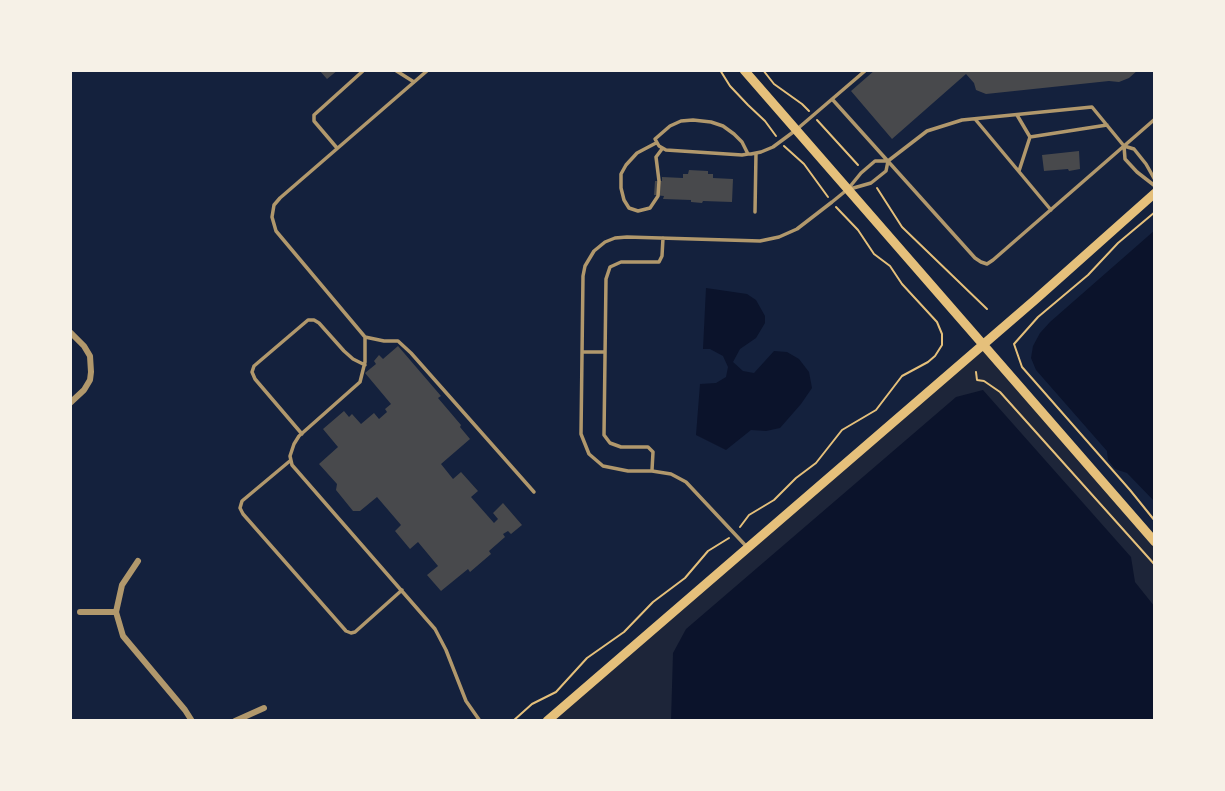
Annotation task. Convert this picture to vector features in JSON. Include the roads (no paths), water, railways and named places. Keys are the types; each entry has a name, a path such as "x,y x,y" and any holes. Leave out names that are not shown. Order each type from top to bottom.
{"main road":[{"path":"744,70 1155,542"},
{"path":"547,721 1155,193"}],"street":[{"path":"70,332 90,356 91,372 84,390 70,404"},
{"path":"138,561 122,585 116,612 123,636 192,721"},
{"path":"80,612 116,612"},
{"path":"235,721 264,708"}],"lane":[{"path":"337,148 314,121 314,115 364,70"},
{"path":"395,70 414,82"},
{"path":"428,70 280,198 274,205 272,224 275,231 365,337 398,341 534,492"},
{"path":"656,143 662,149 748,155 768,149 796,130 866,70"},
{"path":"832,99 981,262 987,264 1155,119"},
{"path":"747,548 686,482 671,474 603,466 589,454 581,434 583,276 594,251 605,242 615,239 760,241 779,237 797,229 832,202 875,161 888,161 927,131 961,120 1092,107 1124,146 1134,149 1146,164 1155,183"},
{"path":"1017,115 1030,137 1019,172"},
{"path":"975,119 1051,210"},
{"path":"656,143 657,137 675,123 703,121 723,126 734,134 742,142 748,155"},
{"path":"1030,137 1107,125"},
{"path":"656,143 637,153 621,174 621,188 629,208 638,211 650,208 658,196 656,158 662,149"},
{"path":"1124,146 1125,159 1137,172 1155,183"},
{"path":"755,212 756,153"},
{"path":"848,189 871,183 886,171 888,161"},
{"path":"652,471 653,452 648,447 621,447 610,443 604,435 606,279 610,267 621,262 659,262 663,238"},
{"path":"302,433 255,379 252,372 254,366 308,320 319,323 344,351 365,365"},
{"path":"365,337 365,365 360,382 302,433 290,456 292,465 435,629 466,701 480,721"},
{"path":"582,352 605,352"},
{"path":"291,460 242,501 240,508 243,514 346,631 355,632 402,590"}]}
